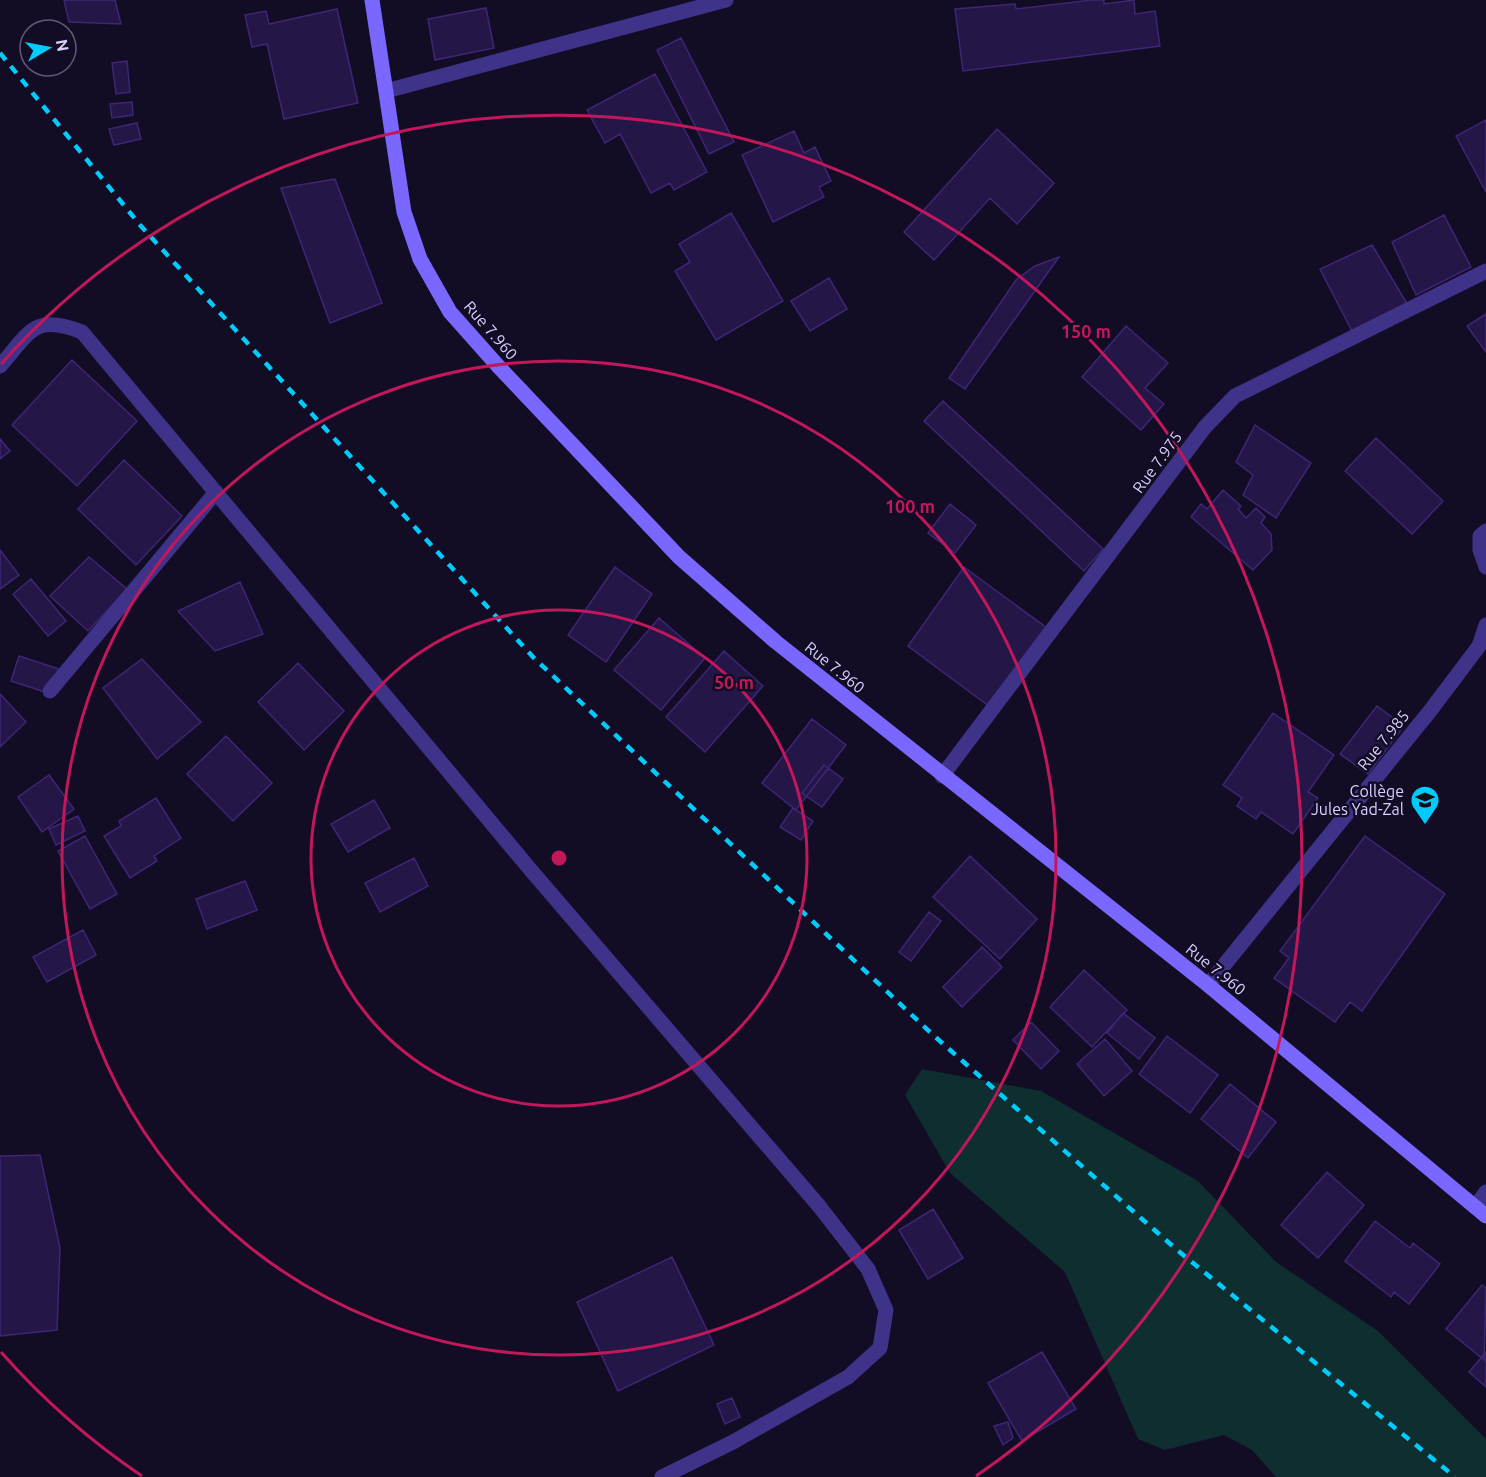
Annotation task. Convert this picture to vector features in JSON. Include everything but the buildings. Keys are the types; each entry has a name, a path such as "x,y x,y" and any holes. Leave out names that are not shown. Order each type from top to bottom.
{"street":[{"name":"Rue 7.960","path":"372,0 404,212 420,259 450,312 679,557 776,642 1208,985 1480,1211"},
{"path":"386,91 726,0"},
{"name":"Rue 7.975","path":"942,776 1205,427 1235,396 1486,271"},
{"path":"0,366 34,328 57,322 82,332 529,868 819,1206 868,1269 886,1310 880,1348 848,1377 733,1442 662,1477"},
{"path":"50,691 216,492"},
{"path":"1486,531 1480,536 1480,550 1486,567"},
{"name":"Rue 7.985","path":"1208,985 1430,711 1479,646 1486,625"},
{"path":"1480,1211 1486,1192"}],"green space":[{"path":"922,1069 1041,1091 1198,1181 1276,1262 1378,1331 1486,1439 1486,1477 1276,1477 1252,1450 1224,1435 1165,1450 1138,1439 1065,1272 950,1173 905,1095"}],"railway":[{"path":"0,53 140,225 533,657 933,1035 1176,1249 1455,1477"}],"place":[{"name":"Collège Jules Yad-Zal","path":"1425,826"}]}
